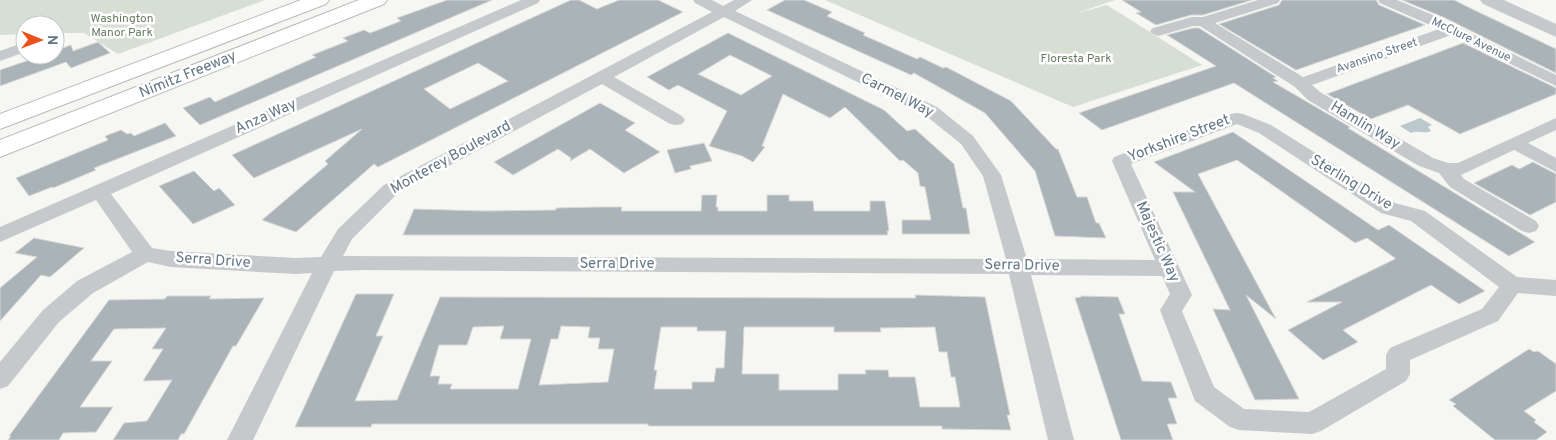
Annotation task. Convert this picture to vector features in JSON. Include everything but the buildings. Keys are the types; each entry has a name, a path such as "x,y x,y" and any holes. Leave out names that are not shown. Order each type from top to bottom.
{"highway":[{"name":"Nimitz Freeway","path":"0,122 320,0"},
{"name":"Nimitz Freeway","path":"0,149 377,0"}],"street":[{"name":"Anza Way","path":"0,235 533,0"},
{"name":"Carmel Way","path":"700,0 930,111 967,140 992,175 1018,266 1061,440"},
{"name":"Monterey Boulevard","path":"240,440 326,266 345,234 392,189 426,169 602,78 745,0"},
{"path":"1158,31 1192,21 1204,22 1273,0"},
{"name":"McClure Avenue","path":"1385,0 1452,30 1556,82"},
{"path":"1488,0 1556,30"},
{"name":"Hamlin Way","path":"1204,22 1212,29 1302,83 1314,96 1426,162 1446,169 1457,183 1529,226"},
{"name":"Avansino Street","path":"1302,83 1452,30"},
{"path":"0,56 15,51"},
{"path":"602,78 676,120"},
{"name":"Yorkshire Street","path":"1121,161 1237,118"},
{"name":"Sterling Drive","path":"1237,118 1265,129 1388,208 1418,216 1512,285"},
{"path":"1446,169 1461,169 1556,123"},
{"path":"1514,143 1556,166"},
{"name":"Majestic Way","path":"1121,161 1181,295 1171,310 1204,394 1239,418 1312,423 1398,374 1398,355 1490,315 1512,285"},
{"path":"0,379 51,316 85,287 145,254 99,191"},
{"name":"Serra Drive","path":"145,254 181,259 296,266 326,266 373,262 1169,268"},
{"path":"1512,285 1556,288"}],"green space":[{"name":"Washington Manor Park","path":"0,0 265,0 118,54 84,33 65,33 65,15 15,15 15,34 0,35"},
{"name":"Floresta Park","path":"825,0 1115,0 1074,14 1107,5 1202,65 1073,107"}],"shaded area":[{"path":"1420,118 1432,125 1428,127 1431,131 1411,133 1400,126"}]}
